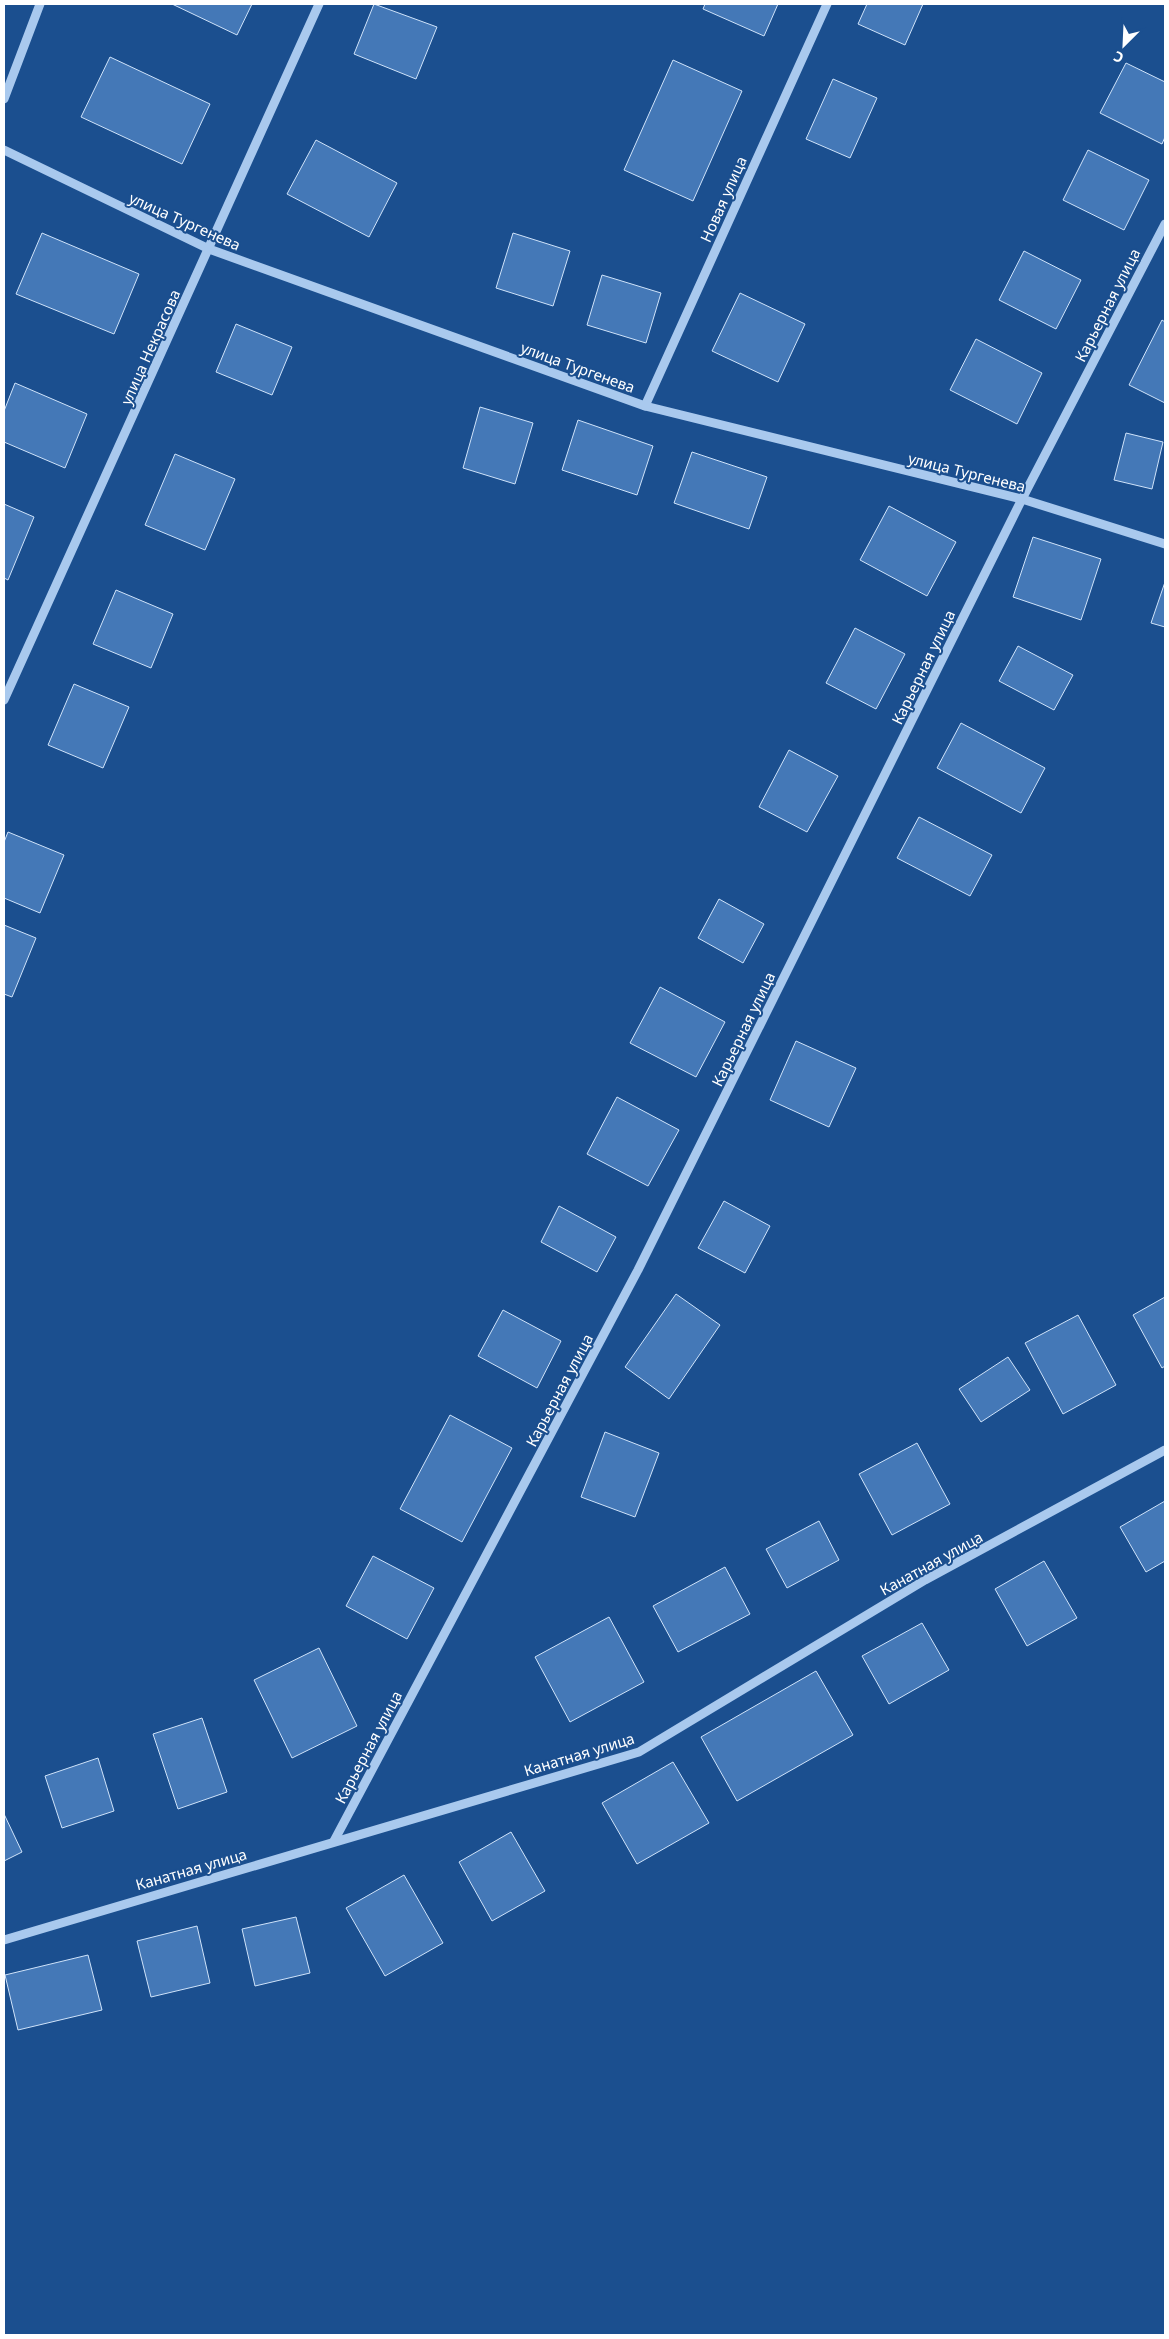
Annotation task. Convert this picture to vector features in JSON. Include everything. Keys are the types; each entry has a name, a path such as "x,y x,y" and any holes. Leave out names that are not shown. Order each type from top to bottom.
{"street":[{"path":"4,98 40,4"},
{"name":"улица Некрасова","path":"4,700 319,4"},
{"name":"Новая улица","path":"645,406 827,4"},
{"name":"улица Тургенева","path":"4,150 209,249 645,406 1022,499 1165,544"},
{"name":"Карьерная улица","path":"334,1841 638,1270 1022,499 1165,224"},
{"name":"Канатная улица","path":"4,1940 639,1752 925,1580 1165,1450"}],"building":[{"path":"172,4 252,4 237,35"},
{"path":"374,4 437,27 416,79 354,54"},
{"path":"705,4 778,4 764,36 703,9"},
{"path":"867,4 923,4 905,45 858,24"},
{"path":"110,57 210,104 182,164 81,117"},
{"path":"673,60 742,91 693,201 624,170"},
{"path":"1126,63 1165,82 1165,137 1162,144 1100,113"},
{"path":"833,79 877,98 850,158 806,139"},
{"path":"316,140 397,183 369,237 287,194"},
{"path":"1088,150 1149,180 1124,230 1063,200"},
{"path":"42,233 139,274 114,334 16,294"},
{"path":"513,233 570,251 553,306 496,288"},
{"path":"1024,251 1081,280 1056,329 999,300"},
{"path":"602,275 661,293 646,343 587,325"},
{"path":"740,293 805,324 778,382 712,351"},
{"path":"1162,320 1165,322 1165,403 1129,385"},
{"path":"236,324 292,347 272,395 216,372"},
{"path":"976,339 1042,373 1017,424 950,390"},
{"path":"15,383 87,414 65,468 4,442 4,411"},
{"path":"480,407 533,423 515,484 463,468"},
{"path":"578,420 653,446 637,495 562,470"},
{"path":"1126,433 1163,442 1152,489 1114,480"},
{"path":"692,452 767,477 749,529 674,503"},
{"path":"175,454 235,479 205,550 145,525"},
{"path":"4,504 34,517 8,580 4,578"},
{"path":"889,506 956,542 927,596 860,560"},
{"path":"1033,537 1101,559 1081,620 1013,597"},
{"path":"1165,582 1165,627 1151,623"},
{"path":"116,590 173,614 151,668 93,644"},
{"path":"855,628 905,654 876,709 826,683"},
{"path":"1018,646 1073,675 1054,710 999,681"},
{"path":"74,684 129,707 103,768 48,745"},
{"path":"961,723 1045,768 1021,813 937,768"},
{"path":"789,750 838,776 807,832 759,807"},
{"path":"919,817 992,855 970,896 897,858"},
{"path":"8,832 64,855 40,913 4,898 4,842"},
{"path":"719,899 764,924 743,963 698,938"},
{"path":"4,925 36,938 12,997 4,994"},
{"path":"660,987 725,1022 696,1077 630,1043"},
{"path":"796,1041 856,1068 829,1127 770,1100"},
{"path":"617,1097 679,1130 648,1186 587,1154"},
{"path":"724,1201 770,1226 745,1273 698,1248"},
{"path":"559,1206 616,1237 597,1272 541,1242"},
{"path":"676,1294 720,1325 669,1399 625,1367"},
{"path":"1165,1297 1165,1366 1162,1368 1133,1315"},
{"path":"503,1310 561,1341 537,1388 478,1356"},
{"path":"1078,1315 1116,1385 1063,1414 1025,1343"},
{"path":"1008,1357 1030,1390 981,1422 959,1389"},
{"path":"450,1415 512,1448 462,1542 400,1509"},
{"path":"605,1432 659,1453 635,1517 581,1497"},
{"path":"917,1443 950,1504 892,1535 859,1474"},
{"path":"1165,1501 1165,1561 1146,1572 1120,1527"},
{"path":"819,1521 839,1560 787,1588 766,1549"},
{"path":"373,1556 434,1588 407,1639 346,1606"},
{"path":"1044,1561 1077,1618 1027,1646 995,1589"},
{"path":"725,1567 750,1614 678,1652 653,1606"},
{"path":"609,1617 644,1682 570,1722 535,1657"},
{"path":"922,1623 949,1670 889,1704 862,1656"},
{"path":"319,1648 357,1726 292,1758 254,1680"},
{"path":"816,1671 853,1735 737,1801 701,1737"},
{"path":"202,1718 227,1792 178,1809 153,1734"},
{"path":"98,1758 114,1811 62,1828 45,1776"},
{"path":"673,1762 709,1823 637,1864 602,1803"},
{"path":"4,1814 22,1852 4,1861"},
{"path":"511,1832 545,1891 492,1921 459,1862"},
{"path":"404,1875 443,1943 385,1976 346,1908"},
{"path":"296,1917 310,1973 255,1986 242,1929"},
{"path":"197,1926 210,1983 151,1997 137,1941"},
{"path":"88,1955 102,2010 18,2030 5,1975"}]}
